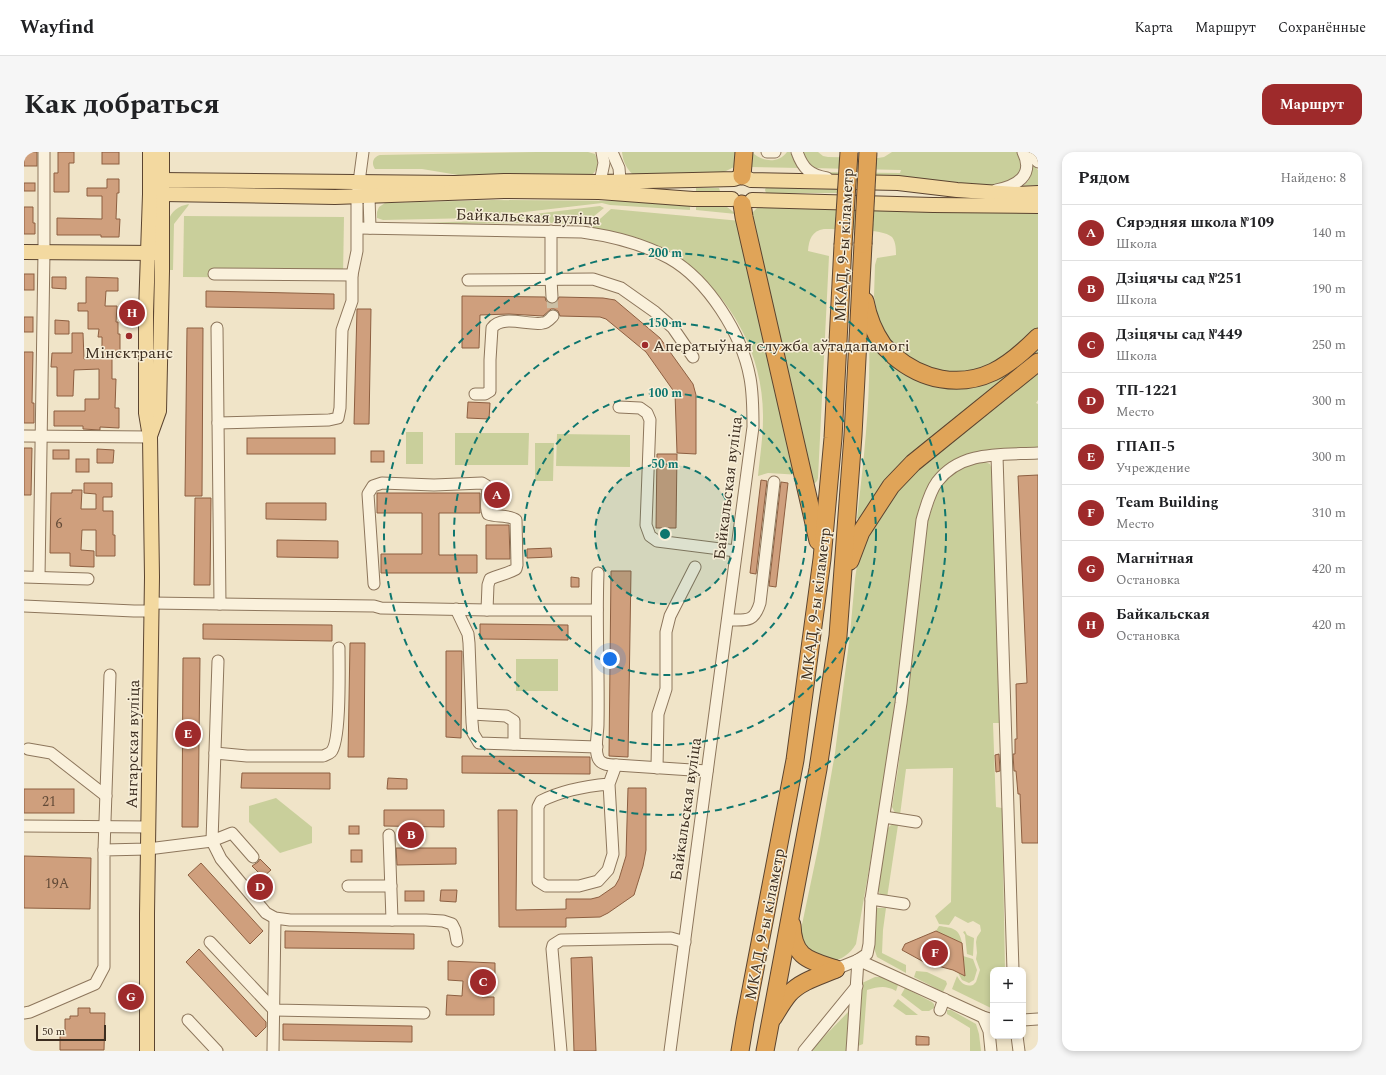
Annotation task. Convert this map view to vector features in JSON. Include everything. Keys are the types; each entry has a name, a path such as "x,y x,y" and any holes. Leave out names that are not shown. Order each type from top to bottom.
{"highway":[{"path":"743,178 744,152"},
{"name":"МКАД, 9-ы кіламетр","path":"740,1051 795,760 822,559 834,438 849,152"},
{"name":"МКАД, 9-ы кіламетр","path":"765,1051 769,1023 818,769 838,636 853,435 868,152"},
{"path":"742,201 744,217 811,504 822,559"},
{"path":"861,279 869,319 884,347 917,372 935,378 951,381 968,380 994,372 1020,354 1038,337"},
{"path":"843,578 861,532 891,486 913,462 1038,362"},
{"path":"792,909 792,930 798,951 810,961 836,969"},
{"path":"769,1023 788,995 794,990 807,982 836,969"}],"main road":[{"name":"Ангарская вуліца","path":"147,1051 148,827 152,577 150,437 159,411 156,182 150,152"},
{"name":"Ангарская вуліца","path":"156,254 163,194 156,182 162,152"},
{"path":"742,201 756,192 754,183 743,178"},
{"path":"742,201 729,195 729,186 743,178"},
{"path":"163,194 363,197 599,187 620,180 743,178 898,183 957,190 1015,194 1038,193"},
{"path":"156,182 455,183 504,181 599,187 693,199 932,206 1038,206"},
{"path":"24,252 156,254"}],"street":[{"path":"39,577 44,152"},
{"path":"363,152 360,182 370,228"},
{"path":"599,187 604,163 602,152"},
{"path":"767,152 775,152"},
{"path":"797,152 803,165 816,176 848,182"},
{"path":"988,192 1013,186 1019,182 1024,176 1026,170 1025,157 1022,152"},
{"path":"1027,152 1038,162"},
{"path":"613,153 619,168 620,180"},
{"path":"218,423 329,420 338,418 340,408 342,330 352,301 352,275 356,256 358,228 363,197"},
{"name":"Байкальская вуліца","path":"358,228 582,232 608,236 635,243 669,258 689,272 704,287 719,307 733,330 742,351 750,377 753,427 670,1051"},
{"path":"551,231 552,297"},
{"path":"214,274 352,275"},
{"path":"468,280 593,279 621,288 655,312 673,328 693,357"},
{"path":"475,394 485,394 490,391 492,328 495,324 507,321 543,323 553,316"},
{"path":"217,328 220,604"},
{"path":"620,407 640,408 647,413 650,420 646,525 650,536 657,541 736,551"},
{"path":"24,436 150,437"},
{"path":"836,969 858,960 867,954 869,944 871,899 901,704 922,520 929,498 937,483 952,467 959,463 967,460 996,456 1038,453"},
{"path":"996,456 1013,967"},
{"path":"728,620 745,620 753,618 759,608 774,482"},
{"path":"374,584 368,494 373,486 382,483 434,485 482,483 487,486 488,492 486,508 488,514 496,517 513,518 516,520 516,569 490,579 488,585 487,610"},
{"path":"657,768 658,714 666,689 666,632 670,616 695,567"},
{"path":"598,573 597,756 604,764 708,771"},
{"path":"24,577 88,579"},
{"path":"24,606 134,611 151,607 220,604 374,606 381,608 487,610 597,610"},
{"path":"456,609 468,634 473,733 479,743 597,747"},
{"path":"216,753 247,756 322,756 331,752 336,741 339,648"},
{"path":"218,661 212,841 221,859 266,913 274,918 290,920 443,921 452,924 457,941"},
{"path":"24,1013 30,1012 95,984 104,967 104,850 110,675"},
{"path":"472,714 506,716 514,721 514,744"},
{"path":"28,749 51,753 106,796"},
{"path":"609,784 595,785 551,796 541,801 538,807 538,881 546,886 579,886 598,881 608,870 613,854 609,784 616,765"},
{"path":"884,817 916,822"},
{"path":"24,826 148,827"},
{"path":"104,850 148,849 212,841 232,833 252,857"},
{"path":"389,834 392,920"},
{"path":"348,886 391,886"},
{"path":"871,899 904,904"},
{"path":"273,1051 274,918"},
{"path":"561,1051 552,949 553,945 561,940 671,938 685,942"},
{"path":"210,942 274,1010 424,1013"},
{"path":"852,1051 858,960"},
{"path":"858,960 988,1018 991,1051"},
{"path":"804,1051 857,986"},
{"path":"940,1010 944,999"},
{"path":"1026,1020 1038,1019"},
{"path":"188,1020 218,1051"},
{"path":"1017,1039 1019,1051"}],"green space":[{"path":"588,152 595,154 598,166 596,171 591,175 458,175 422,169 375,169 373,165 374,159 380,155"},
{"path":"622,152 737,152 734,167 720,174 635,176 626,166"},
{"path":"752,152 765,160 775,160 787,152 790,152 801,168 749,167"},
{"path":"802,152 818,152 823,156 828,157 878,158 884,157 892,152 1018,152 1023,164 1019,176 1001,185 990,186 900,177 825,176 816,172 900,173 901,170 810,168"},
{"path":"1032,164 1038,170 1038,185 1023,186 1028,181 1032,171"},
{"path":"837,186 837,193 766,193 765,190 766,187"},
{"path":"696,188 719,188 720,193 696,194"},
{"path":"493,200 619,201 690,206 690,210 610,205 602,203 475,218 383,220 377,218 379,207 385,203"},
{"path":"189,204 174,224 173,270 168,270 168,222 171,215 176,210"},
{"path":"719,205 727,207 736,214 696,210 696,206"},
{"path":"600,206 604,208 583,225 554,223 421,224 476,221"},
{"path":"759,206 1038,210 1038,331 1005,360 969,376 922,369 891,343 878,318 874,296 875,265 877,258 896,255 896,248 892,237 879,232 860,230 824,229 814,234 810,239 808,251 829,256 818,478 815,483 813,483 752,213"},
{"path":"611,209 741,221 801,475 768,473 758,476 763,425 762,395 758,373 751,350 742,329 730,310 715,291 699,275 681,261 590,228"},
{"path":"184,216 344,217 343,278 183,277"},
{"path":"869,338 942,385 1038,345 1038,355 936,433 901,465 861,520 859,520 857,518 868,406"},
{"path":"1038,368 1038,400 1036,403 1038,404 1038,448 965,456 951,462 934,477 925,494 918,514 895,704 882,794 856,944 848,954 840,959 824,961 818,959 804,953 800,934 820,839 835,753 859,551 895,490 916,466"},
{"path":"406,432 423,432 423,464 406,464"},
{"path":"455,433 529,433 528,465 455,465"},
{"path":"557,434 630,435 630,467 556,466"},
{"path":"535,443 554,443 553,481 535,481"},
{"path":"983,461 990,464 992,470 1000,723 993,723 996,807 1002,808 1005,967 990,967 990,1008 952,989 957,976 965,985 973,985 976,982 980,970 976,959 976,942 981,931 980,925 973,921 968,923 955,916 949,925 939,924 935,916 951,902 953,768 906,769 900,815 895,813 892,807 916,620 925,530 937,493 944,482 963,465"},
{"path":"516,659 558,659 558,691 516,691"},
{"path":"276,798 312,827 312,843 280,853 249,822 249,806"},
{"path":"891,825 898,825 887,898 880,894 877,889 888,828"},
{"path":"876,908 886,908 882,953 906,965 906,973 877,957 873,945"},
{"path":"939,926 948,927 955,930 959,934 962,943 936,931"},
{"path":"965,931 967,935 974,938 973,956 967,954 965,935 963,932"},
{"path":"963,956 973,959 977,970 974,980 969,983 962,980 958,973 965,976"},
{"path":"916,971 927,972 946,981 947,984 943,992 914,977"},
{"path":"875,977 882,977 898,985 896,991 882,987 867,990 863,1044 858,1046 862,983"},
{"path":"905,988 932,1002 934,1004 934,1008 929,1011 922,1011 901,995"},
{"path":"898,999 918,1015 906,1015 893,1006"},
{"path":"852,1008 846,1051 813,1051 814,1047"},
{"path":"947,1010 951,1010 976,1024 981,1051 970,1051 970,1028 947,1014"}],"building":[{"path":"24,152 37,152 37,166 24,166"},
{"path":"58,152 74,152 74,163 69,163 69,192 54,192 54,173 58,173"},
{"path":"102,152 119,152 119,164 102,164"},
{"path":"107,179 119,179 116,219 120,219 119,237 101,237 101,235 57,235 57,218 102,219 102,196 87,196 87,188 107,188"},
{"path":"24,183 35,183 35,191 24,191"},
{"path":"24,207 33,207 35,234 24,234"},
{"path":"24,274 34,274 34,290 24,290"},
{"path":"52,277 66,277 66,289 52,288"},
{"path":"86,277 118,278 118,291 106,291 105,306 117,306 116,322 118,322 118,334 120,334 120,358 112,358 112,379 116,379 115,408 119,408 119,428 100,427 100,430 83,429 83,426 54,426 54,411 85,411 85,399 99,399 99,369 74,370 73,396 57,396 57,367 51,367 52,353 72,353 72,333 83,333 84,359 102,359 102,337 98,337 99,329 88,329 88,311 78,311 78,303 86,303"},
{"path":"206,291 334,294 334,309 206,307"},
{"path":"462,296 545,297 546,301 552,304 556,303 559,297 603,298 615,300 660,338 693,384 696,395 696,454 677,453 675,393 646,352 606,319 600,317 560,316 558,311 554,309 551,309 543,316 509,314 480,315 479,348 462,348"},
{"path":"357,309 371,309 369,424 354,424"},
{"path":"24,317 33,317 33,332 24,332"},
{"path":"55,320 69,321 69,334 55,334"},
{"path":"187,328 203,328 202,496 185,496"},
{"path":"24,352 33,352 32,403 34,403 34,423 24,423"},
{"path":"468,402 490,403 489,419 467,418"},
{"path":"247,438 335,438 335,454 247,454"},
{"path":"24,448 32,448 31,495 24,495"},
{"path":"97,449 114,450 113,463 97,463"},
{"path":"53,450 69,450 69,459 53,459"},
{"path":"371,451 384,451 384,462 371,462"},
{"path":"657,454 677,454 676,528 656,528"},
{"path":"76,459 89,459 89,472 76,472"},
{"path":"1038,475 1038,843 1022,843 1020,794 1018,794 1013,754 1015,754 1015,739 1017,739 1016,684 1027,683 1018,476"},
{"path":"761,480 767,481 756,574 750,573"},
{"path":"781,482 788,483 776,587 769,586"},
{"path":"84,483 112,483 112,497 103,497 103,511 113,511 115,556 96,556 96,530 82,530 81,550 94,551 94,567 70,566 70,553 50,553 51,493 72,493 72,490 82,490 81,509 96,509 96,494 84,493"},
{"path":"377,493 480,493 480,513 439,513 439,555 477,555 477,573 381,573 381,554 422,554 422,513 377,513"},
{"path":"195,498 211,498 210,585 194,585"},
{"path":"266,503 326,503 326,520 266,519"},
{"path":"486,525 509,525 510,559 486,559"},
{"path":"277,540 338,541 338,558 277,557"},
{"path":"551,548 552,557 527,558 527,549"},
{"path":"611,571 631,571 628,757 609,756"},
{"path":"571,577 579,578 579,587 571,587"},
{"path":"203,624 332,625 332,641 203,639"},
{"path":"480,624 568,625 568,640 480,639"},
{"path":"350,643 365,643 364,757 348,757"},
{"path":"446,651 462,651 461,738 446,737"},
{"path":"183,658 200,658 198,827 182,827"},
{"path":"999,754 1000,771 996,772 995,755"},
{"path":"462,756 590,757 590,774 462,773"},
{"path":"242,773 330,773 330,789 241,788"},
{"path":"388,778 407,779 407,789 387,789"},
{"path":"628,788 646,788 646,850 643,866 634,895 600,917 566,918 566,927 499,927 498,810 517,810 516,910 566,909 566,899 591,899 599,897 615,886 619,879 626,856"},
{"path":"24,789 74,789 74,813 24,813"},
{"path":"384,810 444,810 444,827 384,826"},
{"path":"349,826 359,826 359,834 349,834"},
{"path":"396,848 456,848 456,864 397,865"},
{"path":"351,850 362,850 362,862 351,862"},
{"path":"24,856 91,858 90,909 24,908"},
{"path":"260,859 271,870 263,877 252,866"},
{"path":"201,863 263,931 250,944 188,875"},
{"path":"260,880 267,887 259,894 253,886"},
{"path":"441,890 457,890 456,902 440,901"},
{"path":"405,891 424,891 424,901 405,901"},
{"path":"285,931 414,934 414,949 285,948"},
{"path":"936,931 962,943 965,976 953,970 934,965 933,967 902,950 905,944"},
{"path":"199,949 266,1022 266,1027 256,1037 186,962"},
{"path":"592,957 596,1051 574,1051 571,958"},
{"path":"448,961 495,963 495,982 482,981 482,997 494,997 494,1015 446,1015 447,995 462,996 463,981 448,980"},
{"path":"78,1008 90,1008 90,1013 105,1013 104,1050 60,1050 60,1031 65,1031 65,1019 70,1019 70,1016 78,1016"},
{"path":"283,1024 412,1026 412,1042 283,1040"},
{"path":"916,1036 929,1037 929,1045 916,1045"}],"tunnel":[{"path":"552,297 553,316"}],"place":[{"name":"Байкальская","path":"132,313"},
{"name":"Мінсктранс","path":"129,336"},
{"name":"Аператыўная служба аўтадапамогі","path":"645,345"},
{"name":"Сярэдняя школа №109","path":"497,495"},
{"name":"ГПАП-5","path":"188,734"},
{"name":"Дзіцячы сад №251","path":"411,835"},
{"name":"ТП-1221","path":"260,887"},
{"name":"Team Building","path":"935,953"},
{"name":"Дзіцячы сад №449","path":"483,982"},
{"name":"Магнітная","path":"131,997"}]}
